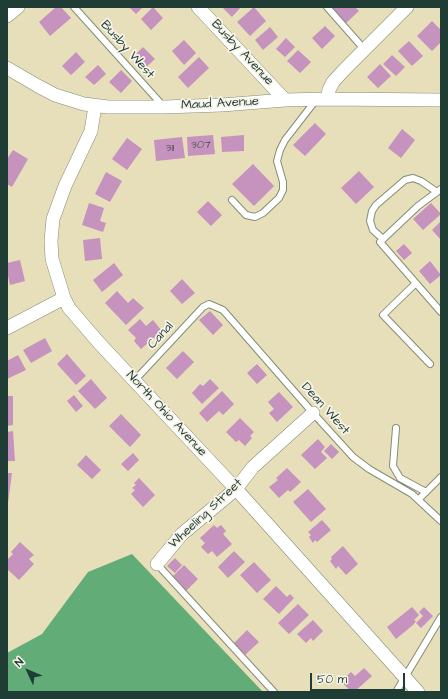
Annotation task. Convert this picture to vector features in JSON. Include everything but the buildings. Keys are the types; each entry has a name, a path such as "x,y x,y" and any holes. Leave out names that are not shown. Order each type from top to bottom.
{"street":[{"path":"7,16 18,7"},
{"name":"Busby Avenue","path":"198,7 285,100"},
{"path":"322,99 333,82 407,7"},
{"name":"Maud Avenue","path":"7,68 55,95 95,106 164,107 322,99 441,100"},
{"name":"North Ohio Avenue","path":"95,106 91,131 65,186 53,219 51,241 52,260 64,298 69,308 236,488 418,692"},
{"path":"7,328 64,298"},
{"name":"Wheeling Street","path":"157,564 182,534 236,488 253,468 313,413"}],"lane":[{"name":"Busby West","path":"74,7 164,107"},
{"path":"326,7 364,49"},
{"path":"232,200 246,214 256,217 263,213 279,198 283,182 277,160 280,150 285,140 322,99"},
{"path":"381,240 418,206 439,190 413,178 406,180 376,205 372,211 370,221 373,230 381,240 416,283 441,312"},
{"path":"416,283 383,315 430,364"},
{"name":"Dean West","path":"203,307 209,304 223,310 353,457 369,469 420,499 441,521"},
{"name":"Canal","path":"135,380 203,307"},
{"path":"396,428 393,466 400,478 426,492"},
{"path":"420,499 441,477"},
{"name":"Wheeling Street","path":"157,564 274,692"},
{"path":"396,692 441,617"}],"green space":[{"path":"132,554 263,692 7,692 7,653 42,634 88,572"}]}
